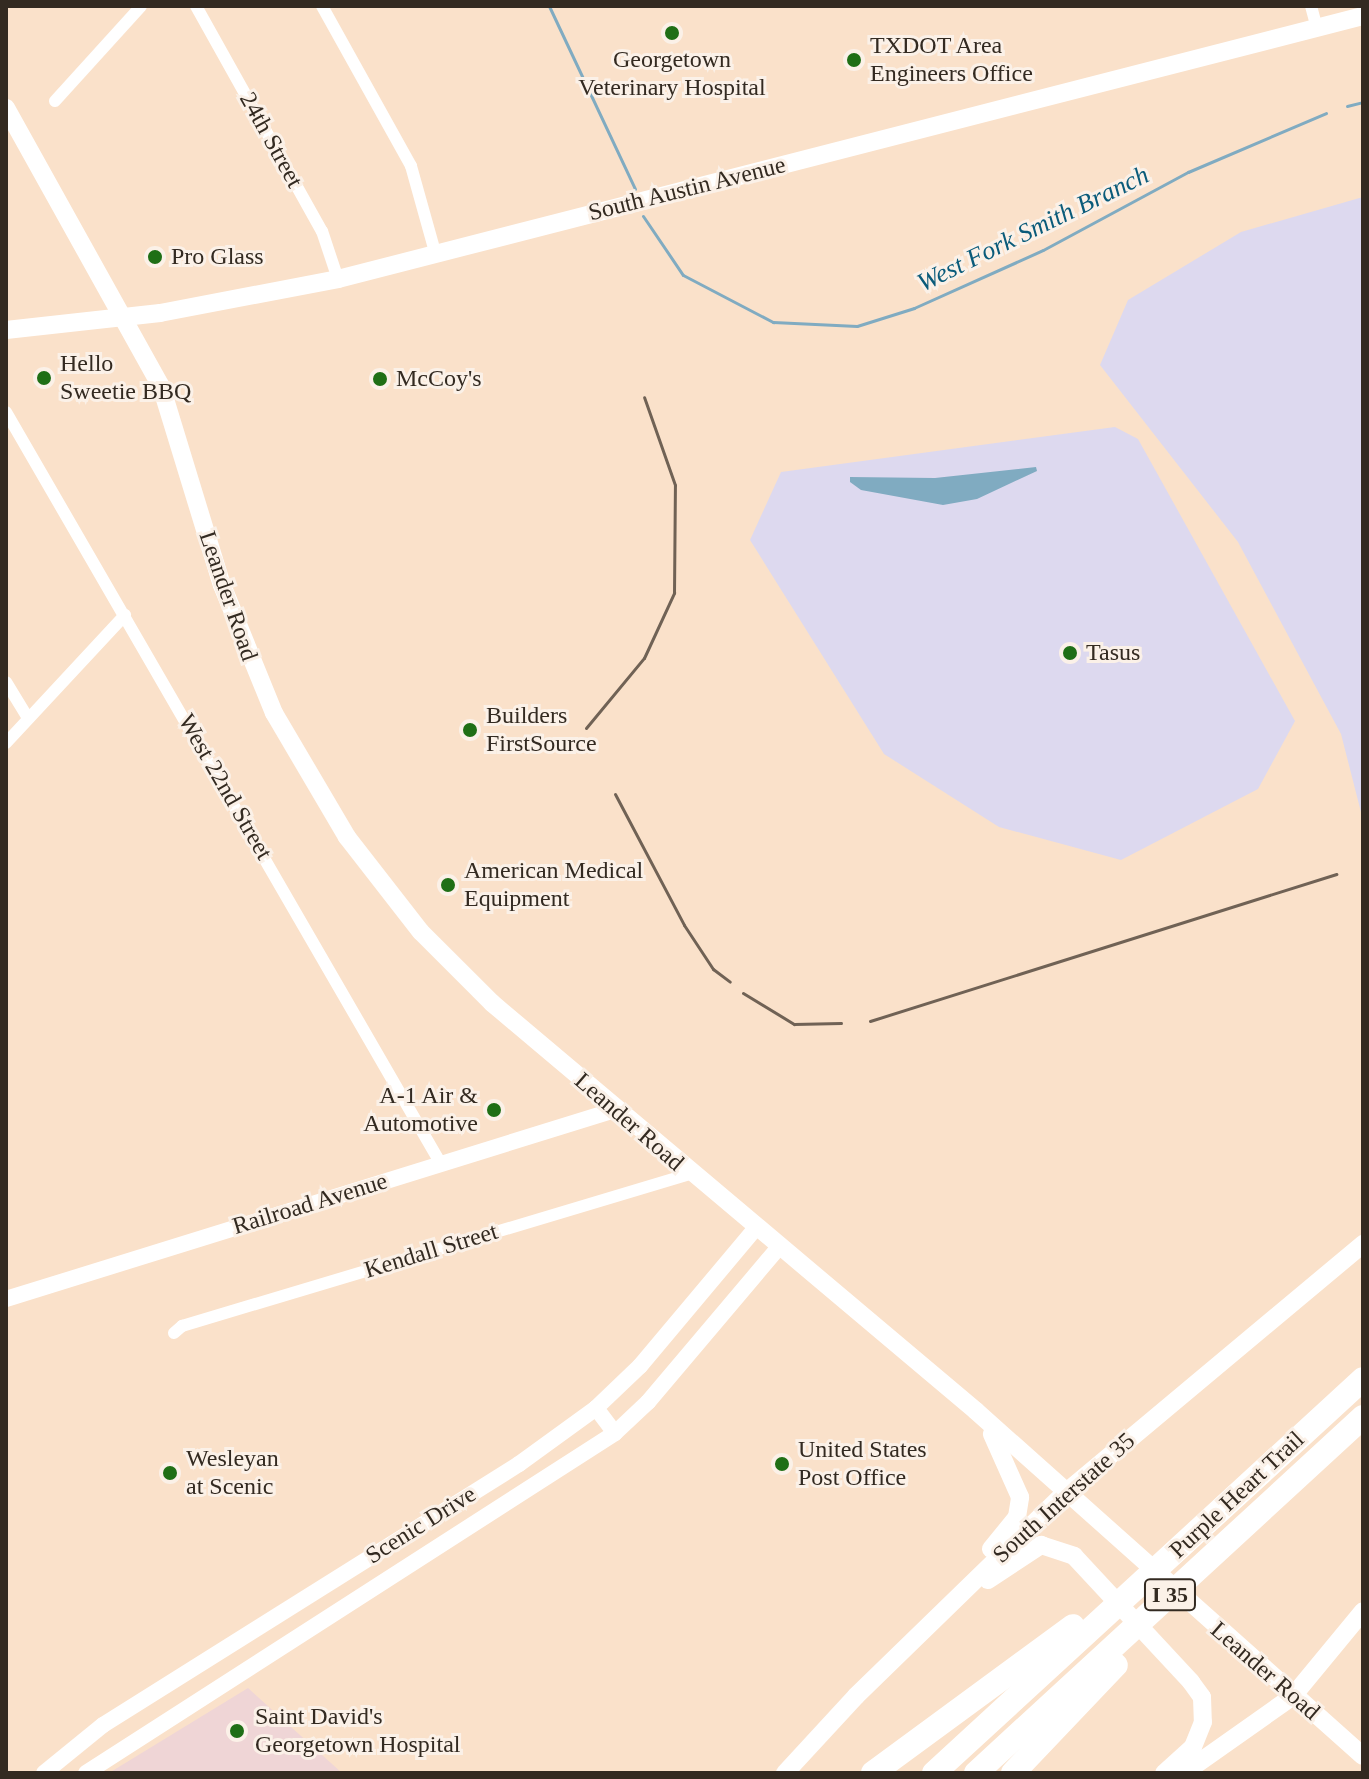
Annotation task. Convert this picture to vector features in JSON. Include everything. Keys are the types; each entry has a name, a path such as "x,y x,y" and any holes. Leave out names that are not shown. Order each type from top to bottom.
{"highway":[{"name":"Purple Heart Trail","path":"934,1773 1358,1382"},
{"name":"Purple Heart Trail","path":"976,1773 1363,1417"},
{"path":"1013,1773 1164,1616 1216,1570 1304,1473"},
{"path":"873,1773 1076,1623 1102,1619"}],"main road":[{"name":"South Austin Avenue","path":"6,330 126,317 338,279 1363,16"},
{"name":"Leander Road","path":"6,108 126,317 161,386 242,641 307,774 347,837 436,948 615,1110 982,1417 1064,1494 1363,1756"},
{"name":"South Interstate 35","path":"785,1773 933,1619 1064,1494 1363,1244"},
{"path":"933,1619 1017,1517 1020,1497 1013,1472 982,1417"},
{"path":"933,1619 1041,1545 1074,1556 1202,1697 1203,1722 1193,1747 1164,1773"},
{"path":"1184,1773 1293,1696 1363,1611"}],"street":[{"path":"55,101 141,6"},
{"name":"24th Street","path":"196,6 322,231 338,279"},
{"path":"322,6 411,166 435,252"},
{"path":"1311,6 1317,29"},
{"name":"West 22nd Street","path":"6,412 441,1164"},
{"path":"6,743 125,615"},
{"path":"6,682 28,718"},
{"name":"Railroad Avenue","path":"6,1299 615,1110"},
{"name":"Kendall Street","path":"174,1333 182,1326 690,1174"},
{"name":"Scenic Drive","path":"44,1773 103,1725 490,1481 596,1408 640,1366 755,1229"},
{"name":"Scenic Drive","path":"86,1773 506,1506 615,1433 648,1402 778,1248"},
{"path":"596,1408 615,1433"},
{"path":"490,1481 506,1506"},
{"path":"328,1584 343,1608"},
{"path":"212,1658 226,1682"},
{"path":"103,1725 118,1750"}],"shaded area":[{"path":"1363,197 1363,820 1341,734 1238,542 1100,365 1128,300 1241,232"},
{"name":"Tasus","path":"1115,427 1138,439 1295,721 1258,789 1121,860 999,827 884,754 750,540 781,472"},
{"name":"Saint David's Georgetown Hospital","path":"248,1688 342,1773 109,1773"}],"water":[{"path":"1036,467 1037,471 977,499 943,505 861,490 850,482 850,477 935,478"}],"waterway":[{"name":"West Fork Smith Branch","path":"549,6 635,189"},
{"name":"West Fork Smith Branch","path":"1347,106 1363,102"},
{"name":"West Fork Smith Branch","path":"643,216 683,275 773,322 857,326 914,308 1043,250 1188,172 1326,113"}],"railway":[{"path":"586,728 644,658 674,593 675,485 644,397"},
{"path":"615,794 684,925 713,969 730,982"},
{"path":"870,1021 1336,874"},
{"path":"743,993 794,1024 841,1023"}],"place":[{"name":"Georgetown Veterinary Hospital","path":"672,33"},
{"name":"TXDOT Area Engineers Office","path":"854,60"},
{"name":"Pro Glass","path":"155,257"},
{"name":"Hello Sweetie BBQ","path":"44,378"},
{"name":"McCoy's","path":"380,379"},
{"name":"Tasus","path":"1070,653"},
{"name":"Builders FirstSource","path":"470,730"},
{"name":"American Medical Equipment","path":"448,885"},
{"name":"A-1 Air & Automotive","path":"494,1110"},
{"name":"United States Post Office","path":"782,1464"},
{"name":"Wesleyan at Scenic","path":"170,1473"},
{"name":"Saint David's Georgetown Hospital","path":"237,1731"}]}
